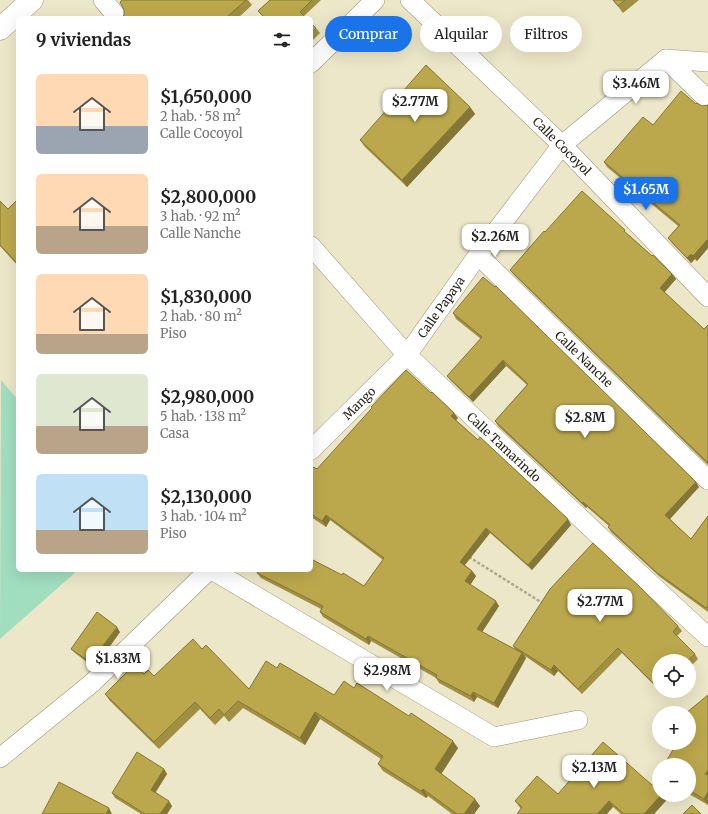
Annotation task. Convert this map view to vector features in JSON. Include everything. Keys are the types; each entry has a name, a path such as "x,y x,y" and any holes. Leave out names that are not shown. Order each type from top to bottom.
{"main road":[{"path":"2,24 32,0"}],"street":[{"path":"103,0 116,16"},
{"path":"313,61 375,0"},
{"name":"Calle Cocoyol","path":"410,0 562,145 708,298"},
{"path":"666,59 708,62"},
{"path":"666,59 708,100"},
{"name":"Calle Papaya","path":"407,355 478,255 562,145 666,59"},
{"name":"Calle Tamarindo","path":"313,248 407,355 708,637"},
{"name":"Calle Nanche","path":"478,255 708,480"},
{"name":"Mango","path":"313,448 407,355"},
{"path":"0,758 92,683 208,572"},
{"path":"213,572 494,737 578,720"}],"path":[{"path":"463,554 549,608"}],"green space":[{"path":"1,380 16,398 16,572 76,572 0,639"}],"building":[{"path":"122,0 246,0 228,16 123,16 124,10 120,2"},
{"path":"270,0 312,0 300,12 304,16 263,16 258,11"},
{"path":"613,0 625,0 618,6"},
{"path":"426,65 470,107 402,180 360,140"},
{"path":"681,91 696,104 697,103 702,106 708,105 708,241 707,240 693,256 691,254 687,258 668,238 680,225 604,162 643,117 653,125"},
{"path":"582,191 672,274 660,288 704,329 708,325 708,463 510,270"},
{"path":"0,201 8,209 16,201 16,262 0,245"},
{"path":"483,277 495,287 496,286 696,482 665,515 691,539 708,516 708,606 706,608 656,572 608,527 610,525 583,502 582,503 495,421 528,384 503,360 469,397 447,376 482,337 453,313"},
{"path":"406,370 454,413 451,416 478,440 480,437 568,519 528,565 486,528 460,562 472,571 465,581 496,601 477,629 522,653 494,703 473,692 471,696 436,678 437,675 368,636 366,639 320,612 323,606 257,573 313,572 313,560 342,575 343,573 364,586 384,558 326,515 322,521 313,515 313,467 317,469 372,408 371,407"},
{"path":"593,543 640,587 678,626 673,632 695,654 652,654 652,682 618,648 578,689 554,665 551,670 513,646 550,589"},
{"path":"97,612 117,627 90,662 71,649"},
{"path":"193,639 202,649 206,645 249,689 266,661 277,668 280,663 334,695 344,681 354,688 357,683 409,716 411,713 453,741 435,769 475,799 464,814 457,814 423,789 421,791 378,764 383,756 315,712 300,738 238,701 224,715 219,709 210,718 195,702 154,742 105,694 135,664 144,674 148,670 154,676"},
{"path":"708,695 708,770 705,774 708,775 708,792 704,799 696,794 696,758 668,758 673,750 696,750 696,706 695,706"},
{"path":"603,742 652,785 652,802 655,802 644,814 624,814 609,801 597,814 517,814 522,807 515,801 537,776 558,794"},
{"path":"137,752 164,769 151,790 169,801 160,814 145,814 112,793"},
{"path":"59,782 109,808 106,814 42,814"},
{"path":"692,805 701,814 683,814"}]}
